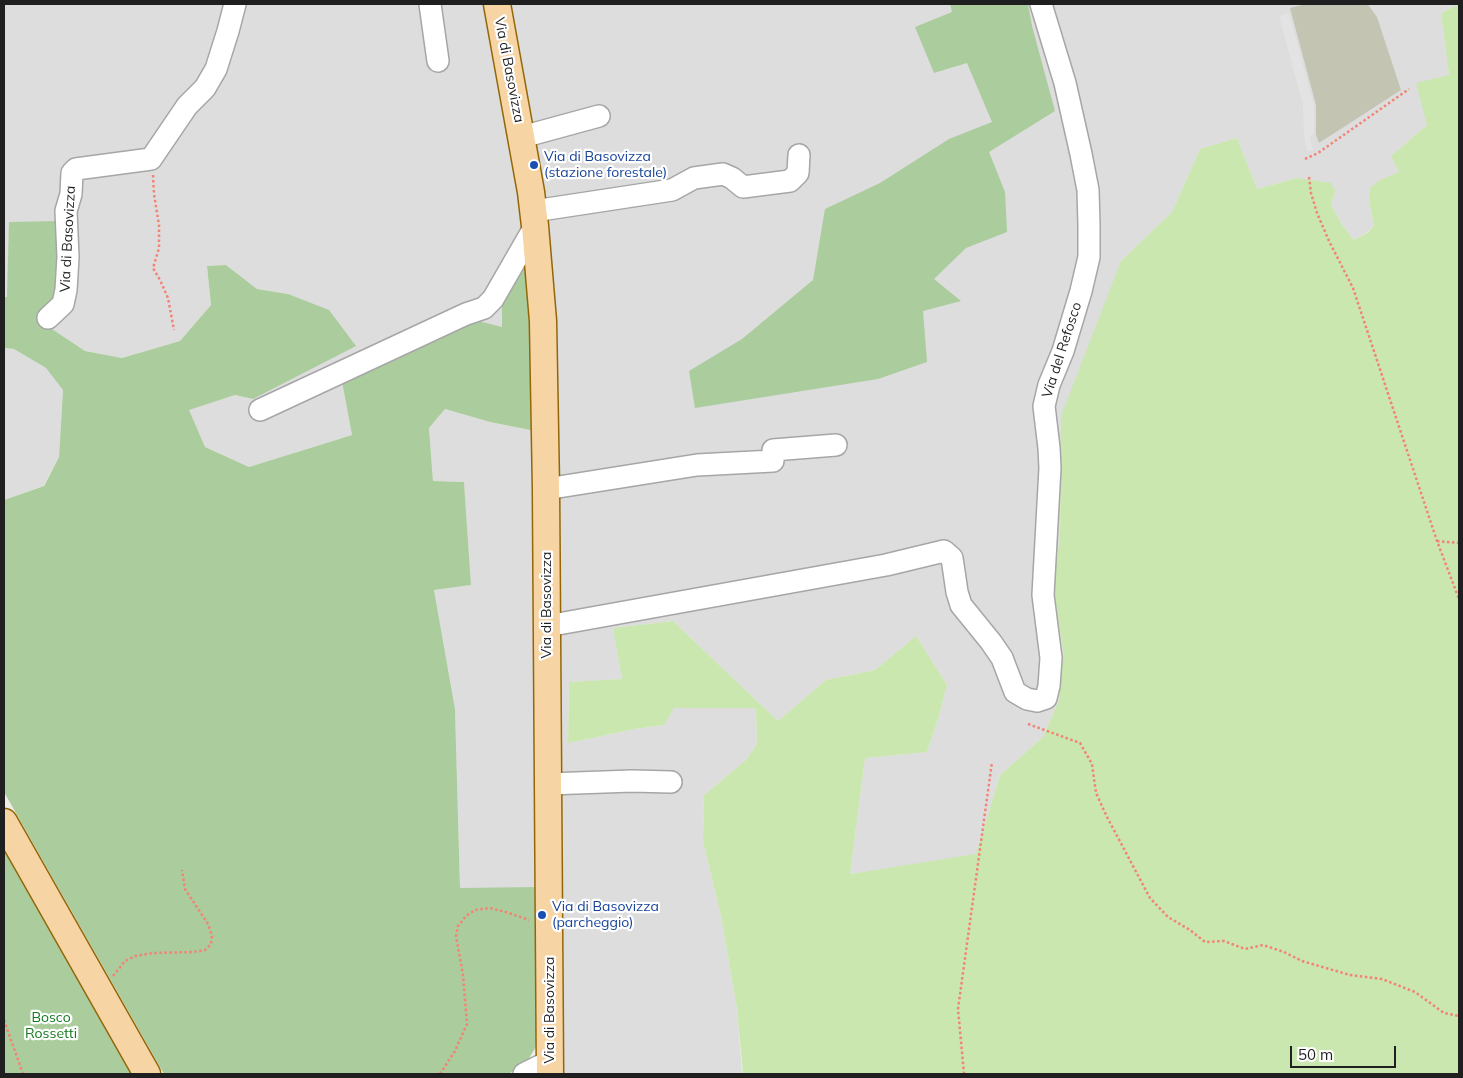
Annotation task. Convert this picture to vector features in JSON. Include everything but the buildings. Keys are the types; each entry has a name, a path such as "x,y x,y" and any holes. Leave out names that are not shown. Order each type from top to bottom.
{"main road":[{"name":"Via di Basovizza","path":"497,4 535,219 543,321 550,1069"},
{"path":"4,822 147,1074"}],"street":[{"path":"151,159 187,106 205,88 216,69 234,4"},
{"path":"430,4 438,61"},
{"name":"Via del Refosco","path":"547,626 886,566 944,550 952,558 961,605 1002,658 1015,692 1027,699 1037,700 1046,698 1051,658 1043,595 1050,468 1044,406 1049,385 1072,324 1089,257 1088,190 1065,83 1041,4"},
{"name":"Via di Basovizza","path":"522,137 599,116"},
{"path":"260,410 466,314 484,308 494,299 535,219 672,190 694,178 723,174 732,178 743,187 790,181 798,173 799,155"},
{"name":"Via di Basovizza","path":"48,318 64,304 68,257 66,211 71,194 72,173 76,169 151,159"},
{"path":"546,489 697,465 773,461 772,450 836,445"},
{"path":"548,784 632,781 671,782"},
{"path":"524,1074 540,1066 550,1069"}],"path":[{"path":"1305,159 1318,153 1409,89"},
{"path":"151,159 159,225 159,248 153,268 168,298 174,330"},
{"path":"1309,177 1311,193 1317,213 1353,288 1437,541 1459,599"},
{"path":"1437,541 1459,543"},
{"path":"1028,724 1080,743 1092,764 1096,793 1150,898 1168,917 1190,930 1204,942 1224,941 1245,949 1263,945 1302,961 1350,975 1382,979 1415,992 1444,1013 1459,1016"},
{"path":"964,1074 958,1009 992,762"},
{"path":"98,988 111,978 125,961 135,956 153,953 193,952 205,950 211,944 212,936 208,924 186,889 182,870"},
{"path":"440,1074 455,1051 467,1024 465,992 456,936 458,926 466,916 475,910 490,908 549,928"},
{"path":"4,1020 23,1074"}],"shaded area":[{"path":"4,4 1459,4 1441,13 1449,75 1427,125 1391,156 1400,172 1380,180 1369,201 1374,226 1366,233 1354,240 1342,225 1331,205 1335,191 1297,178 1257,189 1237,138 1200,149 1172,212 1121,261 1060,472 1060,538 1053,584 1063,650 1059,700 1043,737 1000,775 976,855 850,874 865,758 927,752 939,716 947,685 916,636 875,670 826,680 778,721 673,621 613,628 622,679 569,682 568,743 664,725 673,708 756,708 757,744 746,760 704,795 703,841 721,916 737,1008 742,1074 540,1074 540,1028 460,888 455,709 434,590 471,585 464,482 433,481 429,428 445,409 490,422 534,431 502,299 502,327 342,383 352,435 249,467 205,447 188,410 235,395 253,399 288,294 257,289 226,265 207,266 211,305 180,341 122,358 85,351 52,329 39,316 4,297"},
{"path":"1306,4 1366,4 1369,6 1377,17 1401,90 1319,143 1316,135 1316,105 1290,8"},
{"path":"1289,13 1314,106 1314,134 1310,136 1313,150 1307,151 1304,136 1303,105 1279,16"},
{"path":"4,348 14,349 46,368 63,389 59,457 43,486 4,500"}],"green space":[{"path":"950,4 1028,4 1032,26 1055,111 989,152 1005,192 1007,232 966,248 934,279 961,301 923,311 927,362 878,379 695,408 689,371 742,339 813,280 825,209 880,183 949,139 992,122 967,63 934,73 915,27 952,12"},
{"path":"1459,4 1459,1074 743,1074 737,1008 721,916 703,841 704,795 746,760 757,744 756,708 674,708 664,725 568,743 569,682 622,679 613,628 673,621 778,721 826,680 875,670 916,636 947,685 939,716 927,752 865,758 850,874 976,854 1000,775 1043,737 1059,700 1063,650 1053,584 1060,538 1061,416 1121,261 1172,212 1200,149 1237,138 1257,189 1297,178 1331,183 1335,191 1331,205 1342,225 1354,240 1367,233 1374,226 1369,201 1370,188 1380,180 1399,172 1391,156 1427,125 1416,83 1449,75 1441,13"},
{"path":"56,221 59,290 39,316 52,329 85,351 122,358 180,341 211,305 207,266 226,265 257,289 288,294 329,310 356,346 253,399 235,395 189,410 205,447 249,467 352,435 342,382 470,319 502,327 502,299 529,252 535,431 490,422 445,409 429,428 433,481 464,482 471,585 434,590 455,709 460,888 538,887 540,1028 537,1045 528,1060 509,1074 164,1074 4,792 4,500 44,486 59,457 63,390 46,368 14,349 4,348 4,297 7,297 9,222"},
{"name":"Bosco Rossetti","path":"4,848 133,1074 4,1074"}],"place":[{"name":"Via di Basovizza (stazione forestale)","path":"534,165"},
{"name":"Via di Basovizza (parcheggio)","path":"542,915"}]}
